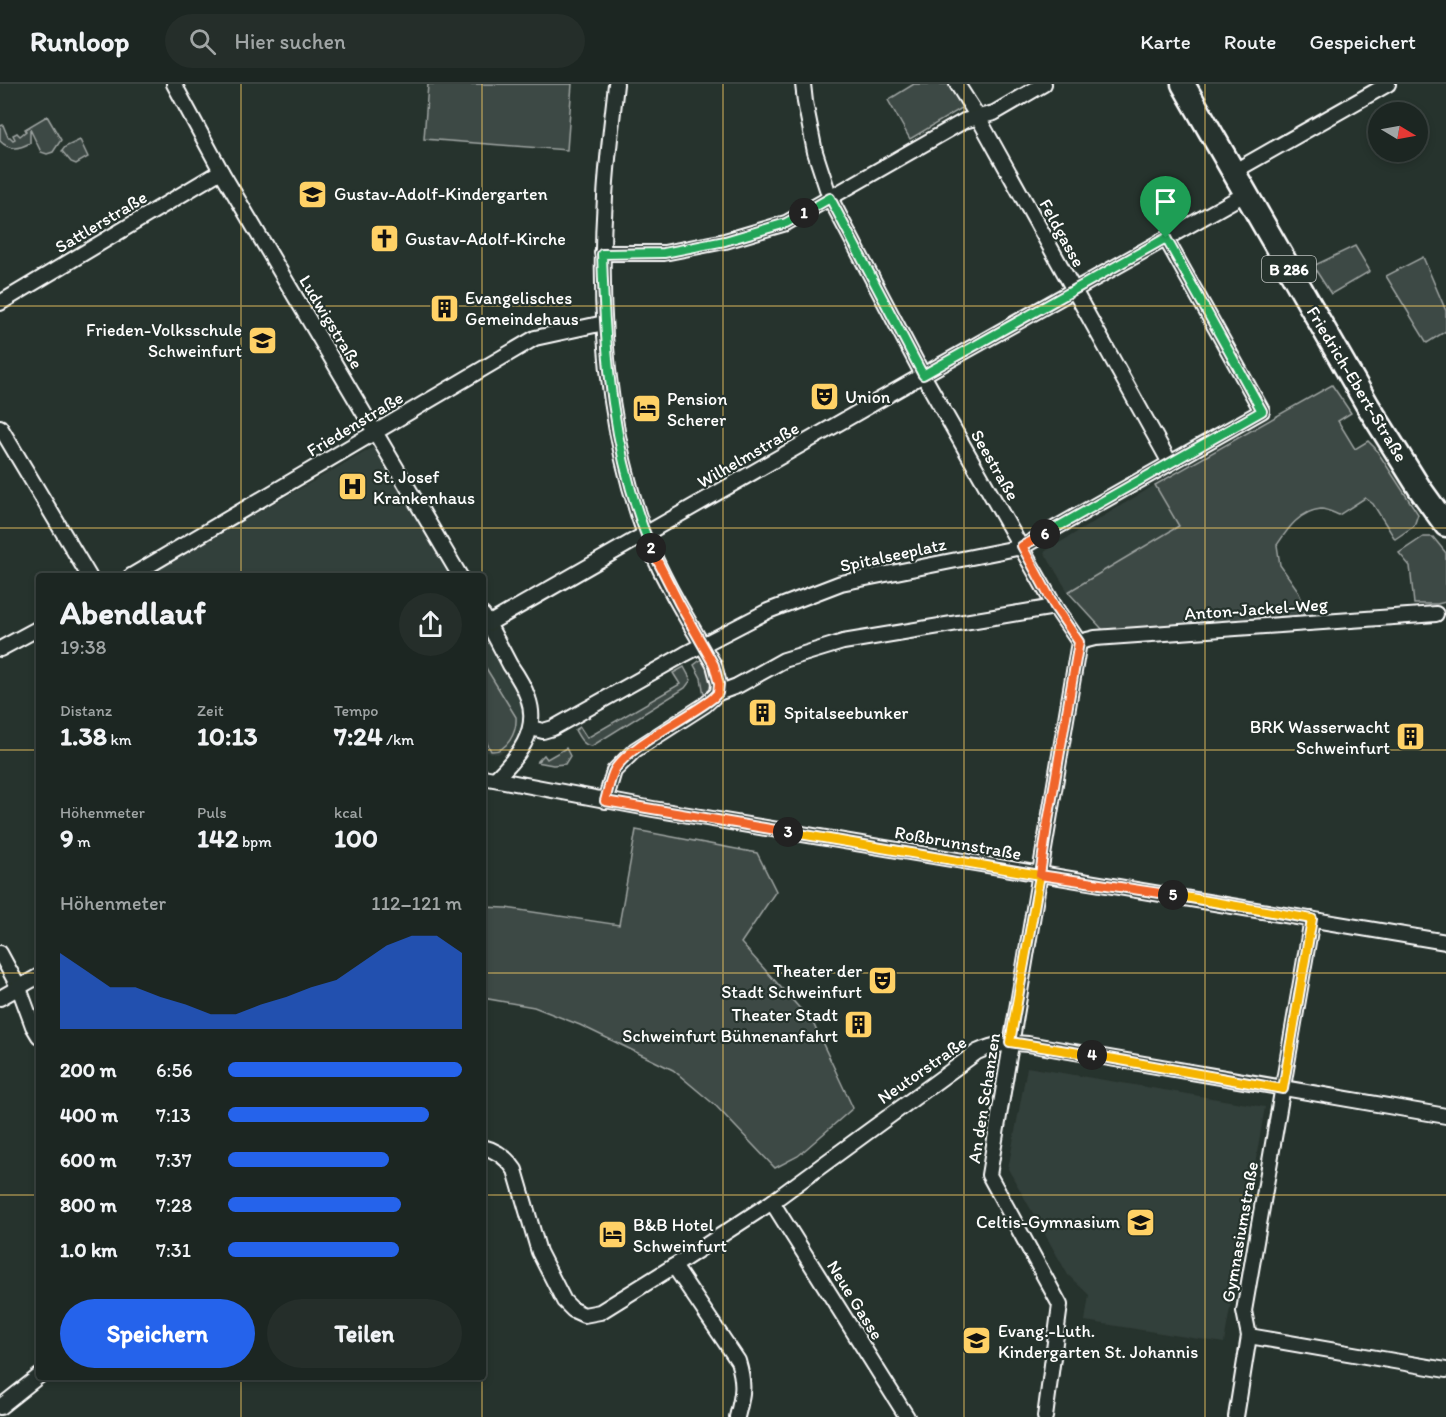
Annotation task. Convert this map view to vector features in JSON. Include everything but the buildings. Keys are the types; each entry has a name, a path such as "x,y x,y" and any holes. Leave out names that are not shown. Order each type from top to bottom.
{"main road":[{"name":"Friedrich-Ebert-Straße","path":"1183,84 1383,431 1446,525"}],"street":[{"name":"Ludwigstraße","path":"174,84 221,171 458,573"},
{"path":"616,84 605,195 602,254 604,322 615,420 624,462 645,535 656,561 717,674 718,693"},
{"name":"Seestraße","path":"803,84 815,152 830,198 923,375 1055,607 1079,642"},
{"name":"Feldgasse","path":"957,84 978,117 1072,291 1170,463"},
{"path":"602,254 664,253 725,241 786,223 964,121 994,113 1044,84"},
{"path":"1233,172 1388,84"},
{"name":"Sattlerstraße","path":"0,303 221,171"},
{"name":"Wilhelmstraße","path":"486,620 645,535 1245,194"},
{"name":"Spitalseeplatz","path":"531,728 543,731 553,728 702,644 768,611 841,583 1022,546 1262,411 1166,238"},
{"name":"Friedenstraße","path":"136,573 535,338 604,322"},
{"path":"0,427 87,573"},
{"path":"605,801 614,771 634,750 705,705 718,693 737,686 784,660 843,642 1055,607"},
{"name":"Anton-Jackel-Weg","path":"1079,642 1095,638 1436,614"},
{"path":"486,620 528,698 531,710 531,728 523,748 514,761 489,778"},
{"path":"0,649 36,630"},
{"path":"1040,875 1079,642"},
{"name":"Roßbrunnstraße","path":"489,778 605,801 1446,942"},
{"name":"An den Schanzen","path":"1040,875 989,1175 1060,1305 1044,1417"},
{"name":"Gymnasiumstraße","path":"1236,1417 1249,1336 1244,1311 1312,919"},
{"path":"0,953 19,988 36,1031"},
{"path":"0,998 36,978"},
{"name":"Neutorstraße","path":"486,1148 498,1152 515,1170 539,1252 551,1278 573,1311 584,1315 600,1312 772,1202 977,1052 994,1045 1010,1042 1446,1116"},
{"name":"Neue Gasse","path":"772,1202 907,1417"},
{"path":"674,1266 738,1361 744,1379 737,1417"},
{"path":"1249,1336 1446,1370"},
{"path":"0,1407 36,1378"}],"shaded area":[{"path":"428,84 572,84 567,150 424,139"},
{"path":"914,84 949,84 962,108 910,139 888,100"},
{"path":"47,116 61,140 53,152 47,154 41,152 30,129 30,143 22,147 11,148 0,141 0,126 3,125 8,137 13,140 15,139 13,135 17,133 20,136 26,131 25,129"},
{"path":"80,140 88,157 76,164 71,162 62,151 65,147"},
{"path":"1355,246 1370,271 1331,294 1313,266"},
{"path":"1423,257 1446,311 1446,331 1427,343 1386,276"},
{"path":"1332,385 1351,413 1338,421 1355,449 1368,441 1375,448 1418,514 1414,526 1395,539 1373,504 1365,498 1339,515 1321,509 1306,513 1294,522 1277,545 1280,565 1297,589 1306,609 1302,616 1103,630 1068,592 1179,526 1155,485"},
{"name":"St. Josef Krankenhaus","path":"376,446 452,573 149,573"},
{"path":"1155,485 1179,526 1068,592 1044,552"},
{"path":"1423,537 1433,537 1446,553 1446,602 1414,604 1410,566 1399,553"},
{"path":"486,631 519,690 526,709 525,727 518,746 497,754 486,752"},
{"path":"703,658 712,679 711,689 705,700 701,678 694,665"},
{"path":"684,667 691,680 685,688 592,746 584,743 580,738 575,730 580,727 587,738 680,684 673,673"},
{"path":"486,668 516,717 513,734 507,744 491,751 487,742"},
{"path":"566,748 570,756 565,764 553,765 537,762 544,755 547,759"},
{"path":"636,830 757,853 776,891 741,943 813,1023 853,1108 798,1156 775,1168 716,1106 673,1070 580,1025 534,1007 486,999 486,907 506,908 619,925"},
{"name":"Celtis-Gymnasium","path":"1027,1067 1265,1107 1224,1343 1085,1321 1089,1295 1068,1275 1008,1169"}],"place":[{"name":"Gustav-Adolf-Kindergarten","path":"313,194"},
{"name":"Gustav-Adolf-Kirche","path":"384,239"},
{"name":"Evangelisches Gemeindehaus","path":"444,308"},
{"name":"Frieden-Volksschule Schweinfurt","path":"263,340"},
{"name":"Union","path":"824,397"},
{"name":"Pension Scherer","path":"646,409"},
{"name":"St. Josef Krankenhaus","path":"352,487"},
{"name":"Spitalseebunker","path":"763,713"},
{"name":"BRK Wasserwacht Schweinfurt","path":"1411,737"},
{"name":"Theater der Stadt Schweinfurt","path":"883,981"},
{"name":"Theater Stadt Schweinfurt Bühnenanfahrt","path":"859,1025"},
{"name":"Celtis-Gymnasium","path":"1141,1222"},
{"name":"B&B Hotel Schweinfurt","path":"612,1235"},
{"name":"Evang.-Luth. Kindergarten St. Johannis","path":"977,1341"}],"route":[{"path":"1166,238 923,375 830,198 786,223 725,241 664,253 602,254 609,381 624,462 645,535 656,561 714,665 719,684 718,693 705,705 634,750 620,763 614,771 605,801 1040,875 1010,1042 1283,1089 1312,919 1040,875 1079,642 1055,607 1022,546 1262,411 1166,238"}]}
